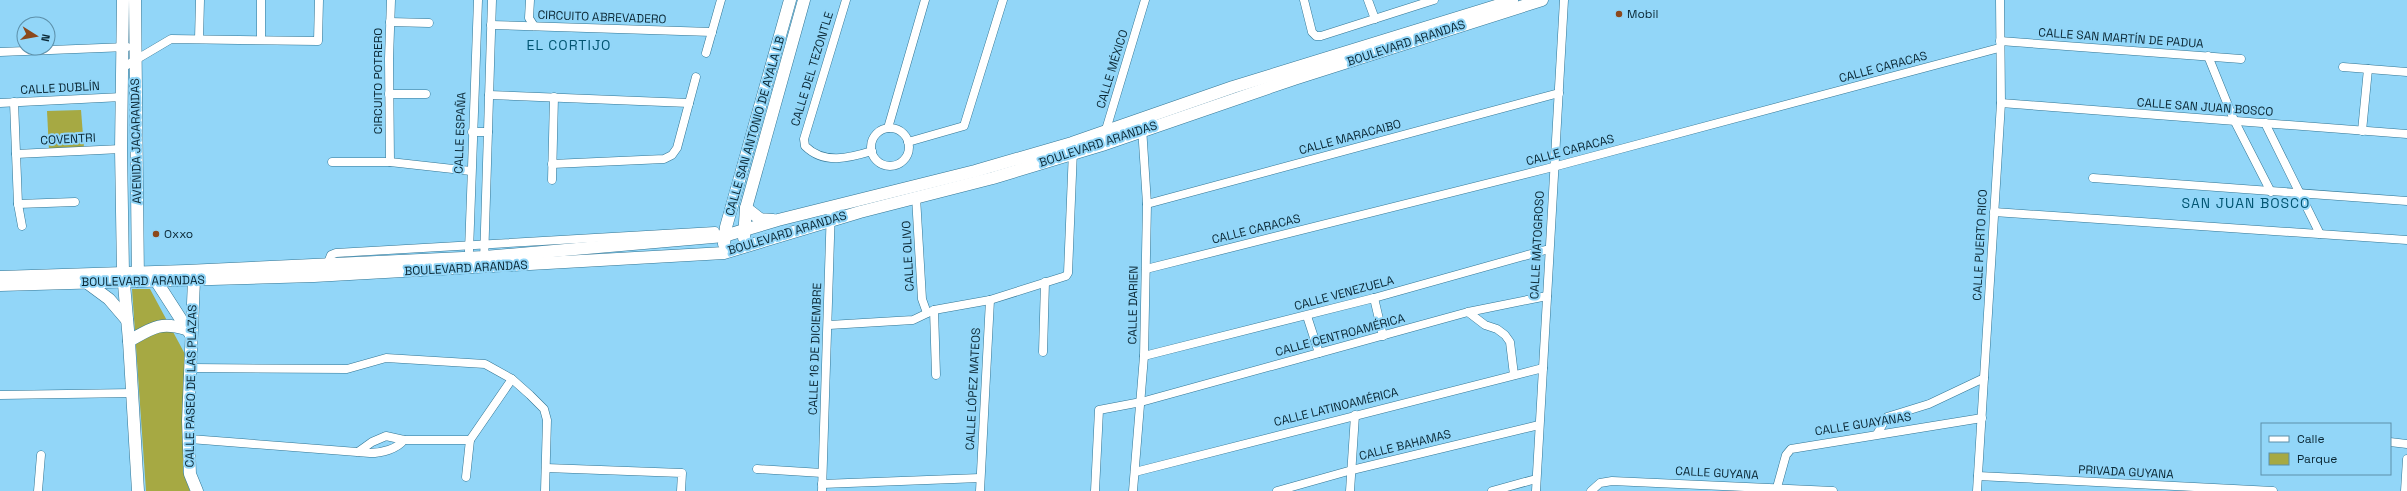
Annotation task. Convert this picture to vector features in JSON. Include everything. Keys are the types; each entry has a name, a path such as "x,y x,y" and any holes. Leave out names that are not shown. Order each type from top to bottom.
{"main road":[{"name":"AVENIDA JACARANDAS","path":"123,0 128,47 134,61 138,278"},
{"name":"AVENIDA JACARANDAS","path":"123,277 121,149 122,68 128,47 135,0"},
{"name":"CALLE SAN ANTONIO DE AYALA LB","path":"724,253 719,234 728,221 790,0"},
{"path":"745,247 743,231 746,208 804,0"},
{"name":"BOULEVARD ARANDAS","path":"0,276 138,278 484,256 705,239 719,234 743,231 778,220 975,171 1073,148 1102,144 1142,125 1233,87 1515,0"},
{"name":"BOULEVARD ARANDAS","path":"484,256 724,253 831,220 993,178 1073,148 1105,132 1142,125 1243,96 1542,0"},
{"path":"746,208 760,220 778,220"},
{"path":"644,235 659,243"},
{"name":"BOULEVARD ARANDAS","path":"153,277 194,280 469,257"},
{"path":"123,277 133,393 138,491"},
{"name":"BOULEVARD ARANDAS","path":"0,285 86,282 123,277"},
{"path":"153,277 189,332"},
{"name":"CALLE PASEO DE LAS PLAZAS","path":"194,280 189,332 190,474 197,491"},
{"path":"86,282 109,299 127,320"},
{"path":"129,341 155,326 168,325 189,332"}],"street":[{"path":"199,39 200,0"},
{"path":"261,39 262,0"},
{"path":"122,68 171,39 261,39 318,41 319,0"},
{"name":"CIRCUITO POTRERO","path":"390,162 389,94 391,0"},
{"name":"CALLE ESPAÑA","path":"469,257 472,132 478,0"},
{"path":"492,0 484,256 644,235 719,234"},
{"path":"530,0 529,18 534,26"},
{"path":"706,53 721,0"},
{"name":"CALLE DEL TEZONTLE","path":"846,0 804,139 805,146 810,152 838,160 872,151"},
{"path":"888,128 902,132 908,142 906,156 897,164 891,166 879,162 872,151 875,136 888,128 925,0"},
{"path":"908,142 964,126 1003,0"},
{"name":"CALLE MÉXICO","path":"1102,144 1145,0"},
{"path":"1304,0 1312,32 1316,36 1375,19 1432,0"},
{"path":"1368,0 1375,19"},
{"name":"CALLE MATOGROSO","path":"1536,491 1553,167 1564,0"},
{"name":"CALLE PUERTO RICO","path":"1976,491 1982,418 2001,103 2000,0"},
{"path":"390,22 429,23"},
{"name":"CIRCUITO ABREVADERO","path":"491,25 712,32"},
{"name":"CALLE SAN MARTÍN DE PADUA","path":"2000,44 2241,59"},
{"name":"CALLE CARACAS","path":"1146,269 1553,167 2000,44"},
{"path":"0,52 128,47"},
{"path":"2208,56 2234,120 2270,192"},
{"path":"2343,67 2407,72"},
{"path":"2362,131 2368,69"},
{"path":"552,164 664,159 672,155 677,148 696,77"},
{"path":"1233,87 1243,96"},
{"name":"CALLE MARACAIBO","path":"1147,204 1559,93"},
{"path":"389,94 426,94"},
{"path":"489,94 690,103"},
{"name":"CALLE DUBLÍN","path":"0,103 122,97"},
{"path":"552,180 554,97"},
{"path":"14,102 18,204 22,226"},
{"name":"CALLE SAN JUAN BOSCO","path":"2001,103 2407,134"},
{"path":"2264,123 2320,234"},
{"name":"CALLE DARIEN","path":"1133,491 1142,402 1144,356 1147,204 1142,125"},
{"path":"472,132 488,132"},
{"path":"829,324 913,320 930,312 990,300 1067,275 1073,148"},
{"name":"COVENTRI","path":"16,154 121,149"},
{"path":"332,162 390,162 471,171"},
{"path":"2093,178 2407,201"},
{"name":"CALLE OLIVO","path":"916,197 922,299 930,312 936,375"},
{"path":"18,204 75,202"},
{"name":"CALLE 16 DE DICIEMBRE","path":"822,488 829,324 831,207"},
{"path":"1994,212 2407,240"},
{"name":"CALLE VENEZUELA","path":"1144,356 1307,316 1549,249"},
{"path":"1043,352 1046,282"},
{"name":"CALLE CENTROAMÉRICA","path":"1095,491 1099,410 1142,402 1468,312 1547,296"},
{"path":"1374,298 1383,336"},
{"name":"CALLE LÓPEZ MATEOS","path":"980,491 990,300"},
{"path":"1468,312 1484,325 1497,329 1505,335 1510,342 1514,374"},
{"path":"1307,316 1319,353"},
{"path":"190,368 347,369 386,358 486,364 512,379 538,402 546,415 545,491"},
{"name":"CALLE LATINOAMÉRICA","path":"1135,472 1514,374 1543,368"},
{"path":"1878,434 1887,417 1929,404 1984,378"},
{"path":"466,477 470,440 512,379"},
{"path":"0,395 133,393"},
{"path":"1350,491 1355,415"},
{"name":"CALLE GUAYANAS","path":"1777,490 1786,455 1790,449 1982,418"},
{"name":"CALLE BAHAMAS","path":"1277,491 1352,470 1540,424"},
{"path":"358,452 379,438 392,436 404,440 470,440"},
{"path":"190,439 379,453 401,444 404,440"},
{"path":"2391,442 2407,444"},
{"path":"38,491 41,454"},
{"path":"2405,491 2407,458"},
{"path":"546,468 682,473 681,491"},
{"path":"758,469 822,473"},
{"name":"PRIVADA GUYANA","path":"1978,476 2273,491"},
{"path":"822,488 980,478"},
{"path":"1492,491 1536,479"},
{"name":"CALLE GUYANA","path":"1591,491 1600,483 1612,481 1777,490 1834,491"}],"green space":[{"path":"81,110 84,148 49,150 47,111"},
{"path":"132,289 150,289 186,356 183,472 190,491 146,491"}],"place":[{"name":"Mobil","path":"1619,14"},
{"name":"Oxxo","path":"156,234"}],"district":[{"name":"EL CORTIJO","path":"569,45"},
{"name":"SAN JUAN BOSCO","path":"2246,203"}]}
